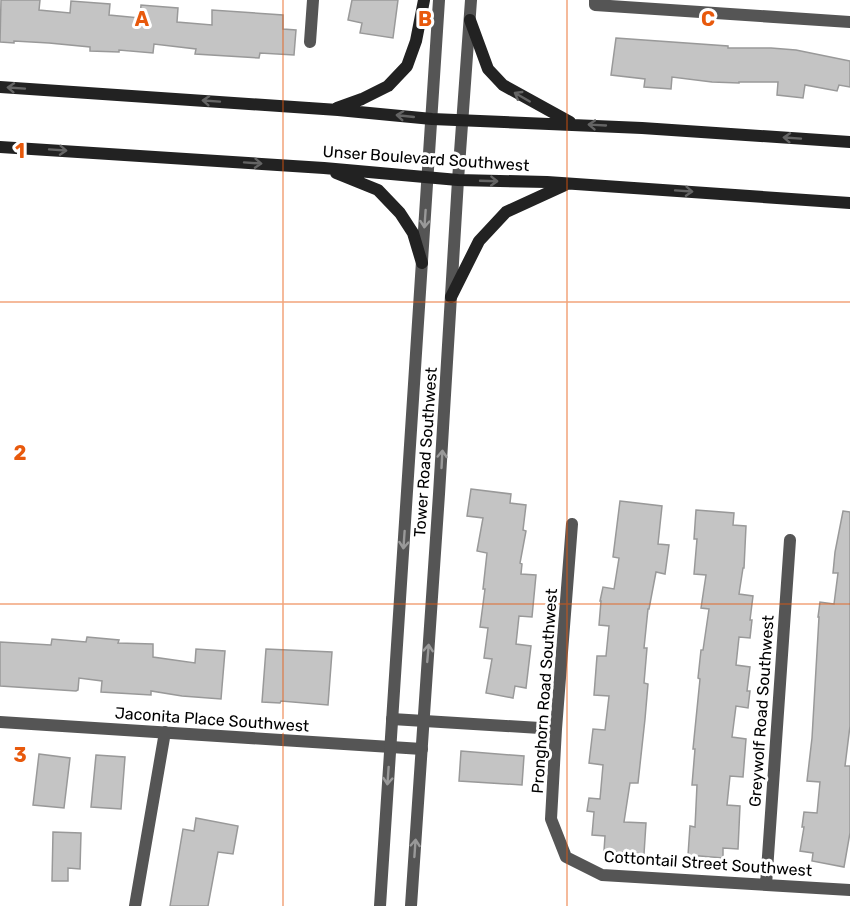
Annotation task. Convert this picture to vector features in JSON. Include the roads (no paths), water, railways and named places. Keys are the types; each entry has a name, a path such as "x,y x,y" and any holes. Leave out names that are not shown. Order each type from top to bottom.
{"main road":[{"path":"332,109 362,99 388,86 407,66 416,41 424,0"},
{"path":"470,20 488,69 503,85 574,124"},
{"path":"0,87 332,109 432,119 574,124 850,142"},
{"name":"Unser Boulevard Southwest","path":"0,147 324,168 458,180 568,184 850,203"},
{"path":"324,168 378,190 400,213 413,233 422,263"},
{"path":"451,297 479,241 506,212 568,184"}],"street":[{"path":"310,42 313,0"},
{"name":"Tower Road Southwest","path":"380,906 439,0"},
{"name":"Tower Road Southwest","path":"411,906 471,0"},
{"path":"595,3 850,22"},
{"name":"Pronghorn Road Southwest","path":"566,857 551,819 572,524"},
{"name":"Greywolf Road Southwest","path":"766,885 790,540"},
{"path":"392,719 556,729"},
{"name":"Jaconita Place Southwest","path":"0,722 422,749"},
{"path":"135,906 165,732"},
{"name":"Cottontail Street Southwest","path":"566,857 602,875 850,890"}]}
